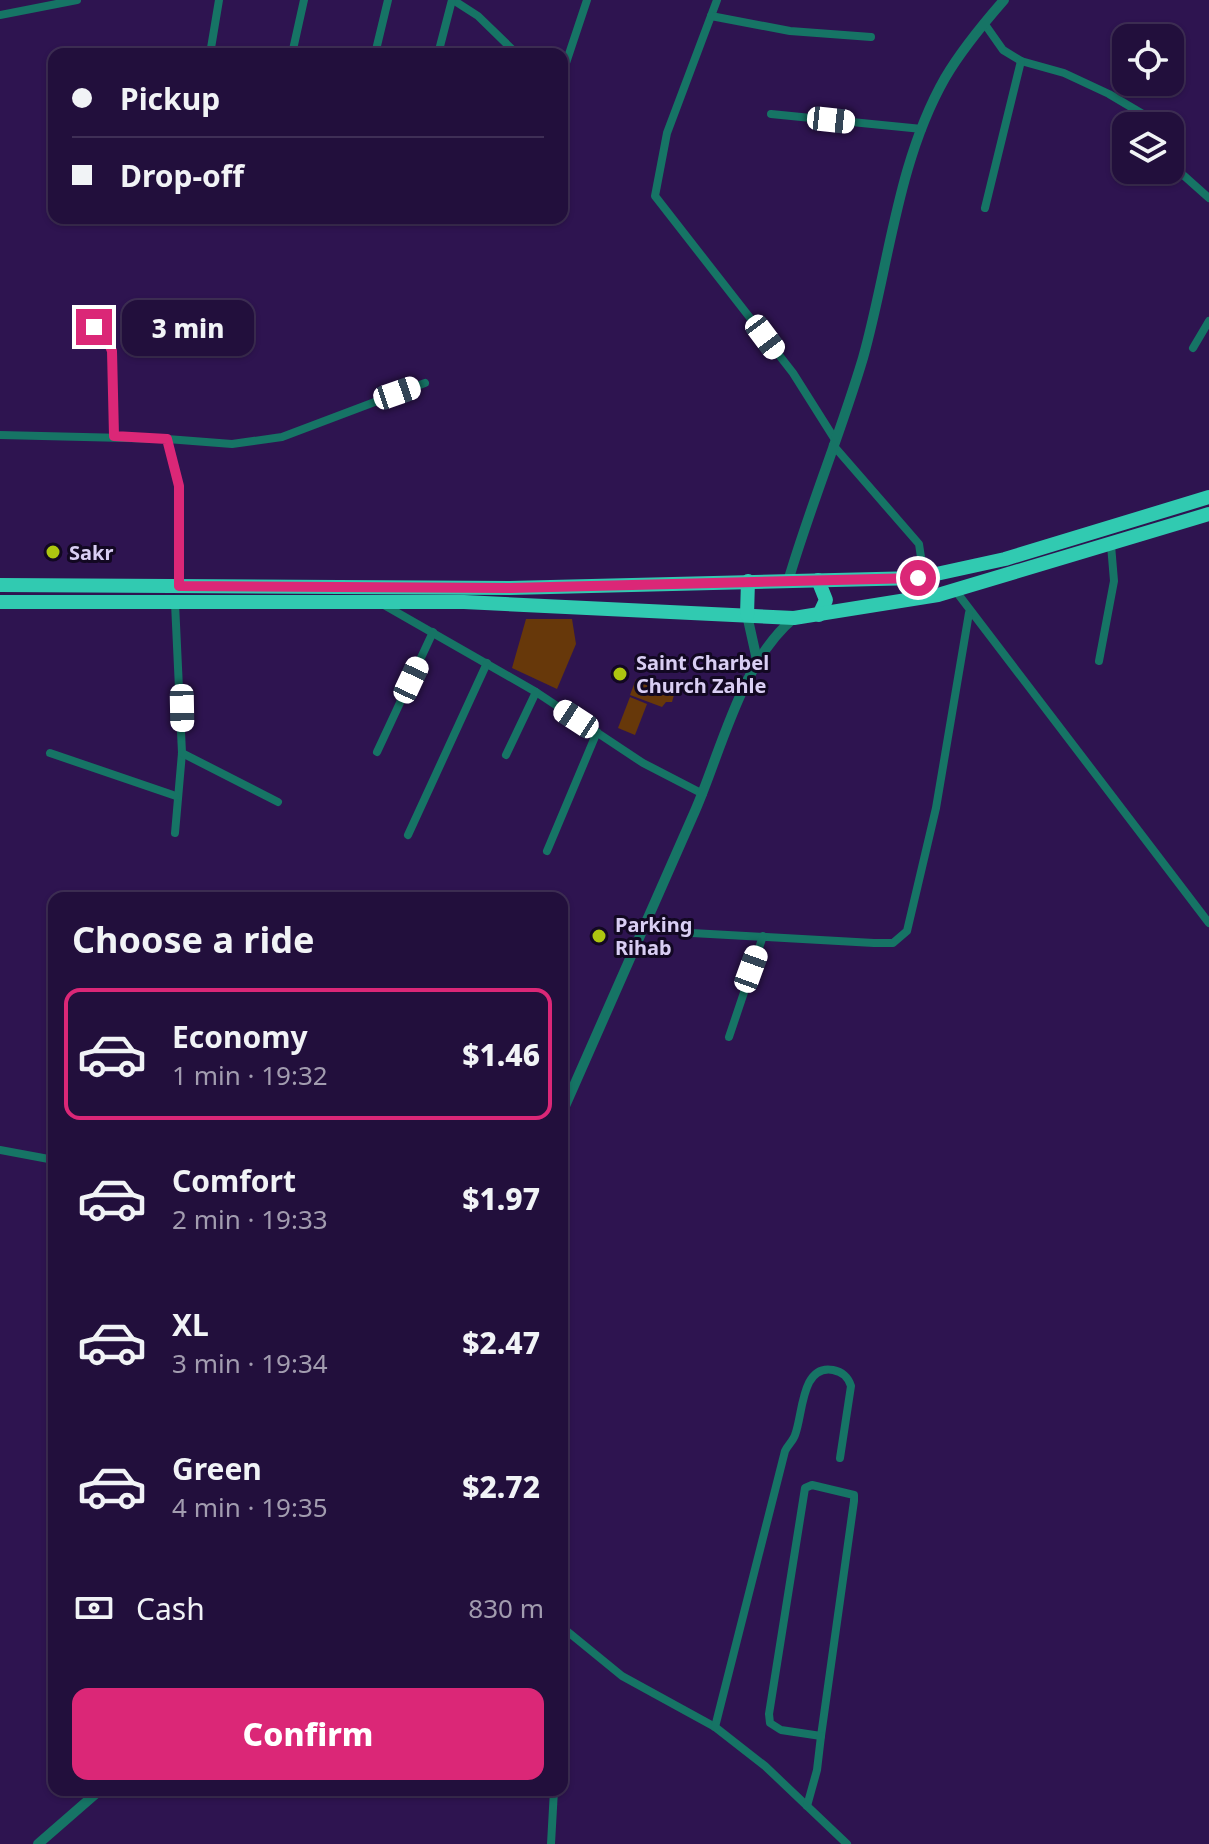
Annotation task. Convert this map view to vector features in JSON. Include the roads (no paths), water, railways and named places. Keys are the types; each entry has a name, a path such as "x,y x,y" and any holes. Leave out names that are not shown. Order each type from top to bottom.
{"highway":[{"path":"0,585 510,588 789,578 918,578 1005,559 1209,497"},
{"path":"0,602 502,603 794,618 955,590 1209,514"},
{"path":"818,580 826,600 819,615"},
{"path":"747,615 748,581"}],"street":[{"path":"2,13 51,7 77,0"},
{"path":"211,48 219,0"},
{"path":"293,48 304,0"},
{"path":"376,48 388,0"},
{"path":"440,48 452,0 478,16 511,48"},
{"path":"568,57 587,0"},
{"path":"717,0 667,133 655,196 793,373 833,441 919,544 922,564 918,578"},
{"path":"789,578 867,343 922,129 945,78 1004,0"},
{"path":"711,16 790,31 871,37"},
{"path":"984,23 1003,50 1021,61 1064,73 1139,112"},
{"path":"985,208 1021,61"},
{"path":"771,114 922,129"},
{"path":"1184,176 1209,198"},
{"path":"1193,348 1209,321"},
{"path":"94,327 107,339 112,351 114,436"},
{"path":"0,435 114,436 232,444 282,437 425,383"},
{"path":"167,439 179,486 179,586"},
{"path":"1099,661 1114,581 1111,545"},
{"path":"955,590 969,613 1209,923"},
{"path":"175,603 182,753 175,833"},
{"path":"380,603 536,692 643,763 703,794"},
{"path":"645,923 692,933 893,943 907,931 936,808 969,613"},
{"path":"747,615 757,660"},
{"path":"568,1099 703,794 757,660 775,635 794,618"},
{"path":"377,752 433,632"},
{"path":"408,835 487,663"},
{"path":"506,755 536,692"},
{"path":"547,851 597,732"},
{"path":"50,753 176,796"},
{"path":"182,753 278,802"},
{"path":"729,1037 763,936"},
{"path":"0,1150 48,1159"},
{"path":"715,1727 785,1451 796,1433 811,1378 817,1372 842,1373 851,1386 840,1458"},
{"path":"807,1806 817,1770 854,1501 854,1495 846,1491 812,1485 805,1488 769,1714 770,1723 781,1730 821,1736"},
{"path":"568,1632 622,1676 715,1727 847,1844"},
{"path":"38,1844 93,1796"},
{"path":"551,1844 554,1796"}],"place":[{"name":"Sakr","path":"53,552"},
{"name":"Saint Charbel Church Zahle","path":"620,674"},
{"name":"Parking Rihab","path":"599,936"}]}
